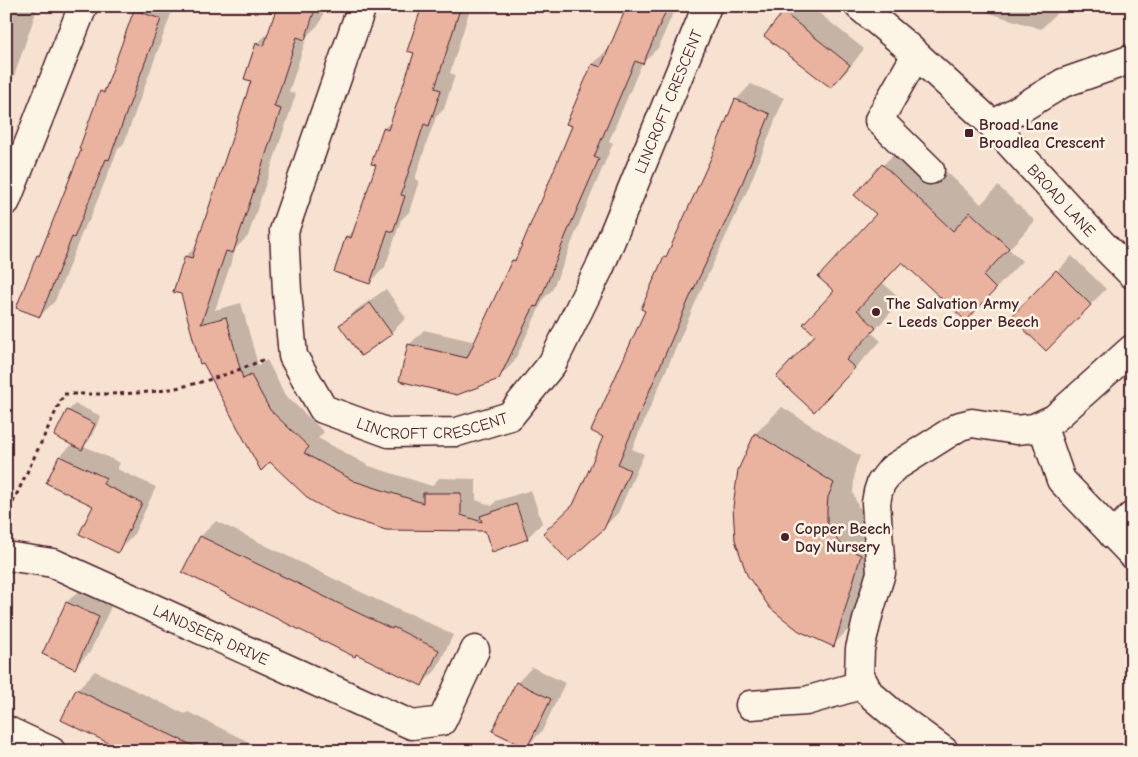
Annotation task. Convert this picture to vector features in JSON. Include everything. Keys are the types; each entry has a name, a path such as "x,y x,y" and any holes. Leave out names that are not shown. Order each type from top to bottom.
{"street":[{"path":"6,201 83,6"},
{"name":"LINCROFT CRESCENT","path":"362,6 284,231 287,291 293,356 323,408 389,433 457,432 510,416 552,364 600,267 707,6"},
{"name":"BROAD LANE","path":"859,6 993,125 1132,274"},
{"path":"916,55 879,120 930,170"},
{"path":"993,125 1063,83 1132,59"},
{"path":"944,751 891,712 869,693 859,674 860,649 881,573 876,503 881,483 892,469 960,426 972,423 1016,430 1034,428 1054,419 1132,349"},
{"path":"1042,425 1061,480 1122,525 1132,554"},
{"name":"LANDSEER DRIVE","path":"6,556 54,563 412,725 442,721 475,650"},
{"path":"750,705 806,701 864,684"},
{"path":"6,730 51,751"}],"path":[{"path":"6,517 64,394 124,394 165,390 208,380 245,368 292,348"}],"building":[{"path":"277,6 316,6 305,40 297,37 274,107 281,109 233,253 226,251 201,324 226,317 243,379 251,375 270,410 309,447 304,453 354,481 423,503 423,493 461,493 461,515 482,522 480,516 516,504 528,539 492,552 485,531 386,530 336,514 310,500 270,462 261,471 203,363 200,364 181,294 173,292 185,256 192,258 251,81 244,79 256,43 264,46"},
{"path":"422,6 461,6 435,88 441,90 429,126 424,124 401,195 405,196 393,232 388,230 370,284 334,272 346,236 351,238 376,165 371,164 383,128 388,130 414,53 407,51"},
{"path":"627,6 668,6 643,64 635,61 594,157 599,159 537,307 534,306 499,379 457,395 399,381 408,344 467,358 512,260 515,261 540,204 572,126 566,124 592,64 601,67"},
{"path":"134,10 161,19 109,160 106,159 40,317 16,308 81,150 79,149 100,91 104,93"},
{"path":"783,12 850,65 831,88 764,36"},
{"path":"735,99 770,114 733,206 689,299 618,464 630,470 604,529 568,561 543,533 573,505 588,472 603,437 591,431 645,311 641,309 711,158"},
{"path":"882,164 953,231 970,212 1009,248 983,276 996,289 966,321 902,262 857,310 876,328 846,360 855,368 814,412 776,377 815,335 803,324 834,291 818,277 876,214 854,195"},
{"path":"1056,270 1091,305 1046,351 1011,317"},
{"path":"370,303 392,334 361,356 339,325"},
{"path":"67,410 95,424 82,450 54,436"},
{"name":"Copper Beech Day Nursery","path":"755,433 834,483 828,497 827,509 827,521 831,533 848,549 861,555 834,647 799,631 770,608 747,575 735,540 733,507 738,470"},
{"path":"59,456 106,478 103,484 142,503 118,553 79,534 93,506 46,483"},
{"path":"200,536 439,650 422,686 356,654 355,657 182,572"},
{"path":"66,602 99,617 75,669 42,654"},
{"path":"516,682 551,699 527,748 492,731"},
{"path":"76,689 204,751 125,751 61,720"}],"place":[{"name":"Broad Lane Broadlea Crescent","path":"969,133"},
{"name":"The Salvation Army - Leeds Copper Beech","path":"876,312"},
{"name":"Copper Beech Day Nursery","path":"785,537"}]}
